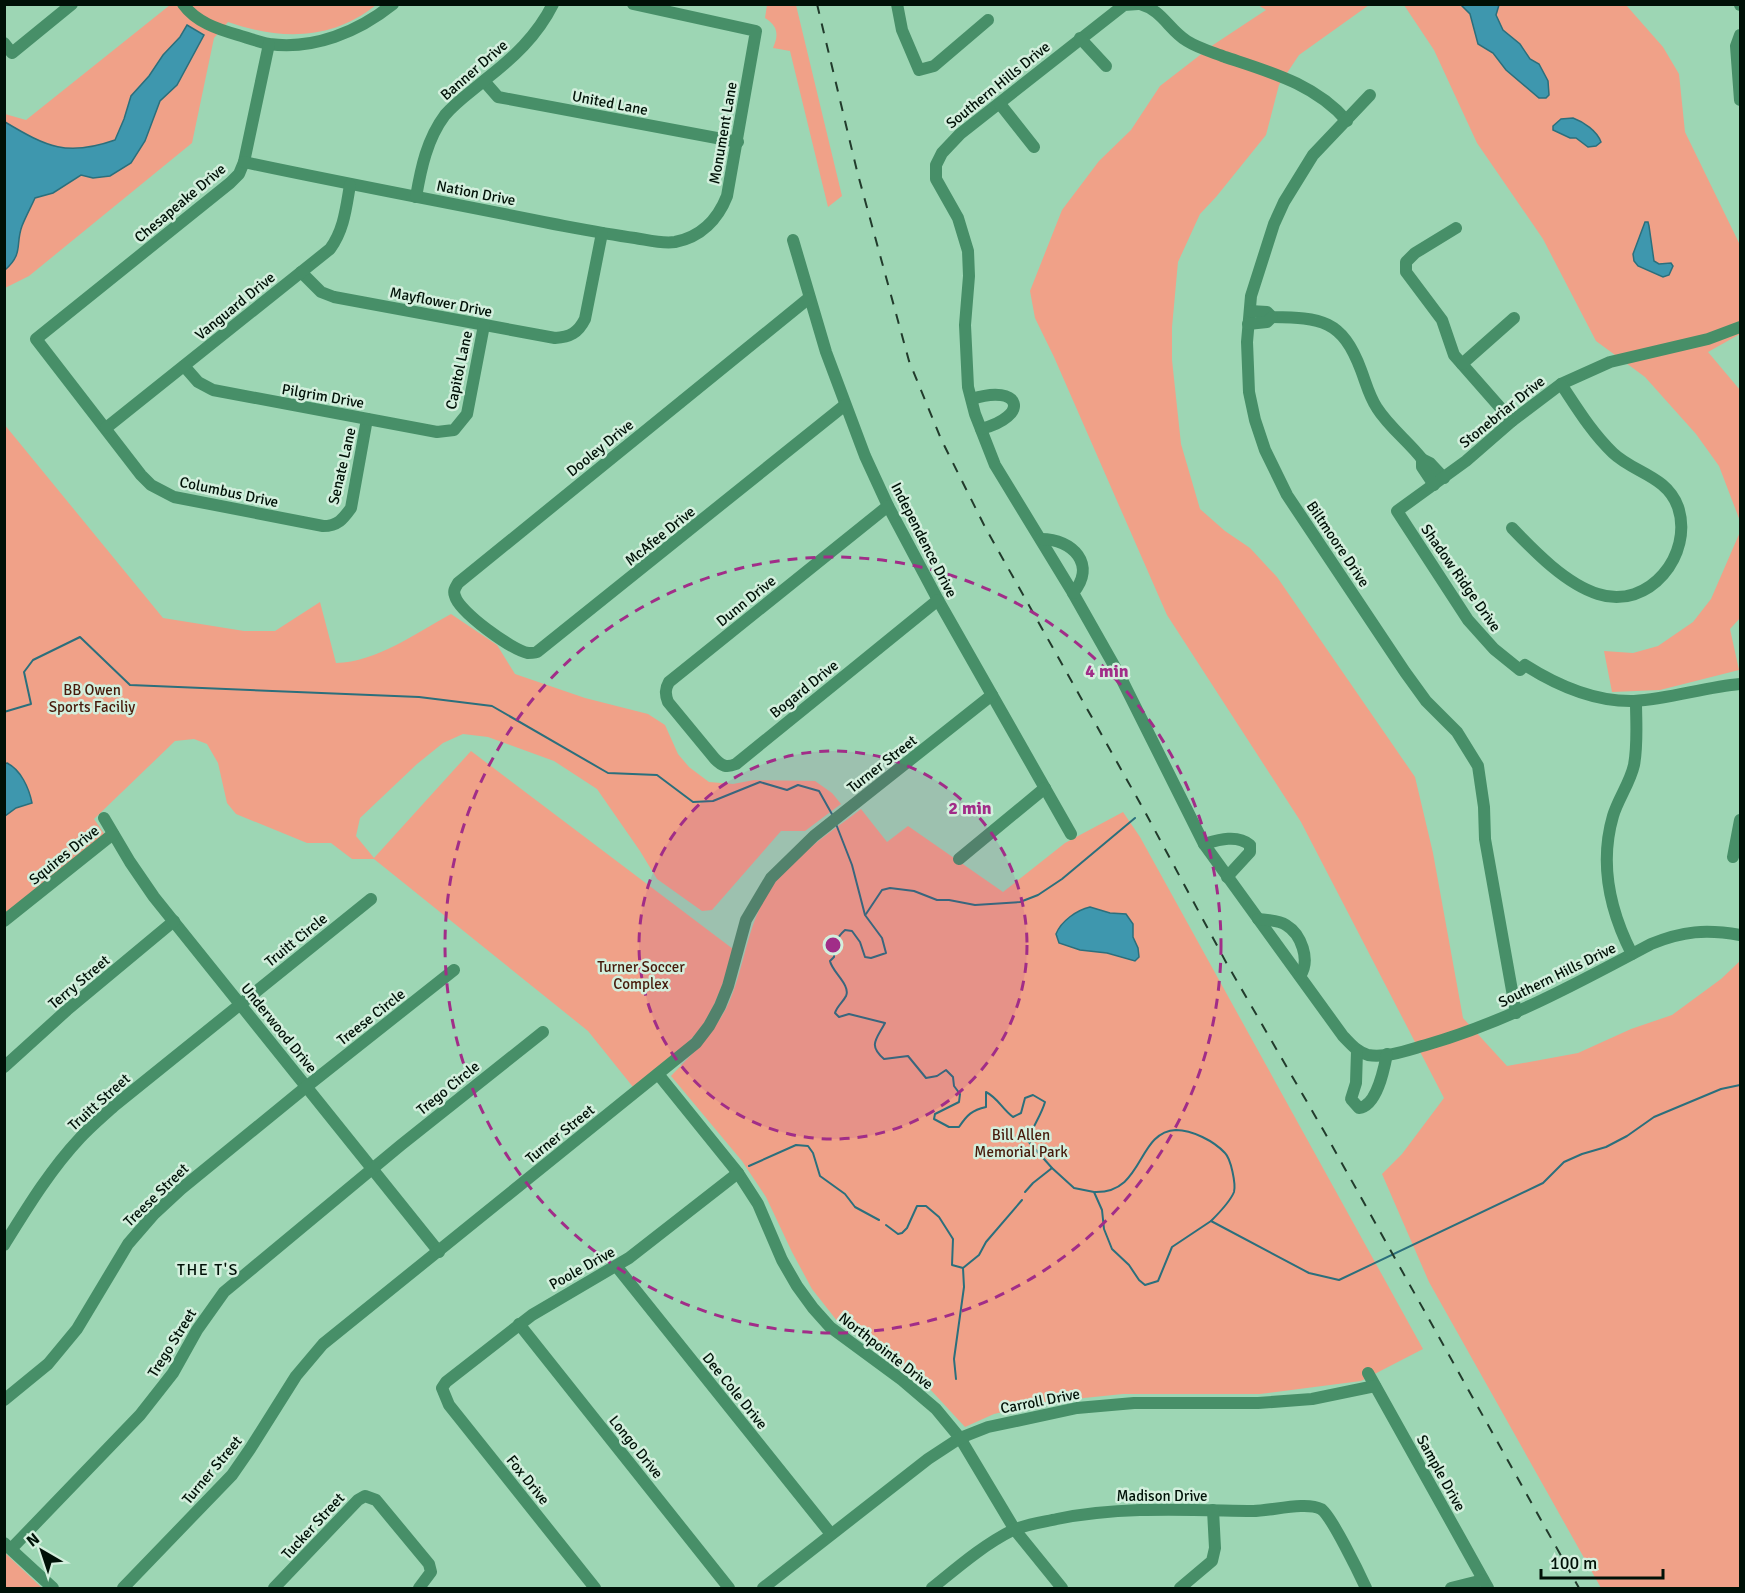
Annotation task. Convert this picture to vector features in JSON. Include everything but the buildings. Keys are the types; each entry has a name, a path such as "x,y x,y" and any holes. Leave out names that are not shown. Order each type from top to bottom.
{"street":[{"path":"8,48 72,4"},
{"path":"183,4 202,21 230,33 269,44 320,41 345,34 367,23 393,4"},
{"name":"Banner Drive","path":"416,197 426,152 444,117 462,97 513,57 534,35 553,4"},
{"name":"Monument Lane","path":"633,4 756,31 727,196 710,225 700,232"},
{"path":"897,4 902,30 919,70 934,66 988,20"},
{"name":"Southern Hills Drive","path":"1347,121 1313,91 1286,78 1186,41 1157,11 1139,4 1124,5 950,143 936,165 936,179 958,218 968,251 969,276 965,325 968,387 995,465 1041,539 1120,676 1204,844 1343,1036 1357,1051 1368,1055 1387,1054 1439,1041 1516,1013 1651,944 1685,933 1703,930 1740,935"},
{"path":"1740,35 1736,46 1740,100"},
{"path":"1080,38 1106,66"},
{"name":"Chesapeake Drive","path":"36,339 239,174 244,162 269,44"},
{"name":"United Lane","path":"484,81 498,97 738,142"},
{"name":"Biltmoore Drive","path":"1370,95 1313,156 1284,202 1257,274 1250,311 1248,365 1251,402 1265,450 1287,495 1405,672 1426,701 1456,732 1478,766 1487,850 1516,1013"},
{"path":"1000,104 1034,147"},
{"name":"Nation Drive","path":"244,162 350,185 658,242 673,243 700,232"},
{"name":"Vanguard Drive","path":"106,428 330,249 343,227 350,185"},
{"path":"1456,228 1415,253 1408,259 1405,267 1409,277 1442,320 1450,346 1462,364 1512,421"},
{"name":"Mayflower Drive","path":"301,272 321,292 334,297 555,338 572,335 581,328 585,319 602,233"},
{"name":"Independence Drive","path":"793,240 809,298 845,405 888,506 938,600 1071,834"},
{"name":"Dooley Drive","path":"487,629 462,609 455,598 454,590 458,583 809,298"},
{"path":"1250,311 1267,312 1272,317 1307,318 1325,322 1338,331 1353,352 1368,393 1377,408 1422,459 1430,463 1439,482"},
{"path":"1248,324 1267,322 1272,317"},
{"path":"1462,364 1514,318"},
{"name":"Capitol Lane","path":"463,421 467,414 484,325"},
{"name":"Stonebriar Drive","path":"1397,511 1439,482 1512,421 1562,384 1610,362 1708,339 1740,327"},
{"name":"Columbus Drive","path":"36,339 141,475 162,492 174,497 323,526 334,526 343,519"},
{"name":"Pilgrim Drive","path":"184,366 198,382 213,390 437,432 454,429 463,421"},
{"path":"1512,528 1536,553 1580,586 1603,596 1617,597 1648,588 1668,570 1680,545 1682,523 1670,491 1653,477 1624,461 1608,447 1580,413 1562,384"},
{"path":"972,399 983,395 1005,395 1011,397 1015,403 1013,412 1006,419 981,429"},
{"name":"McAfee Drive","path":"487,629 528,654 545,648 845,405"},
{"name":"Senate Lane","path":"343,519 351,508 367,419"},
{"name":"Dunn Drive","path":"693,732 668,702 665,695 669,682 888,506"},
{"name":"Shadow Ridge Drive","path":"1397,511 1468,620 1483,638 1520,670 1525,665 1560,685 1584,694 1613,700 1636,701 1740,684"},
{"path":"1041,539 1061,541 1071,547 1078,556 1082,567 1082,578 1081,583 1072,592"},
{"name":"Bogard Drive","path":"693,732 722,765 736,764 938,600"},
{"name":"Turner Street","path":"123,1588 232,1475 309,1358 323,1344 696,1043 709,1026 728,986 740,937 753,904 779,867 814,836 992,695"},
{"path":"1632,954 1614,914 1607,866 1607,847 1613,816 1634,766 1636,701"},
{"path":"959,859 1045,788"},
{"name":"Underwood Drive","path":"104,818 143,880 174,921 439,1252"},
{"path":"1733,857 1740,820"},
{"name":"Squires Drive","path":"4,921 113,834"},
{"path":"1204,844 1235,839 1244,840 1250,845 1250,852 1227,877"},
{"name":"Truitt Circle","path":"240,1004 371,899"},
{"path":"1258,919 1285,925 1297,937 1304,960 1300,976"},
{"name":"Terry Street","path":"4,1067 66,1010 174,921"},
{"name":"Treese Circle","path":"306,1087 454,970"},
{"name":"Truitt Street","path":"4,1245 27,1207 80,1138 114,1106 240,1004"},
{"name":"Trego Circle","path":"373,1169 543,1032"},
{"path":"1357,1051 1356,1083 1351,1100 1359,1108 1369,1104 1382,1078 1387,1054"},
{"name":"Northpointe Drive","path":"658,1074 738,1173 758,1204 782,1260 813,1308 830,1328 936,1409 960,1438 1015,1530 1062,1588"},
{"name":"Treese Street","path":"4,1400 48,1364 77,1329 128,1244 154,1214 181,1189 306,1087"},
{"name":"Trego Street","path":"8,1546 147,1407 173,1373 197,1330 224,1292 373,1169"},
{"name":"Poole Drive","path":"442,1388 519,1324 567,1293 617,1267 738,1173"},
{"name":"Dee Cole Drive","path":"617,1267 831,1534"},
{"name":"Longo Drive","path":"519,1324 729,1588"},
{"name":"Sample Drive","path":"1368,1372 1485,1584"},
{"name":"Carroll Drive","path":"763,1588 919,1466 960,1438 988,1428 1077,1408 1134,1403 1258,1403 1312,1398 1375,1386"},
{"name":"Fox Drive","path":"442,1388 448,1405 595,1588"},
{"name":"Tucker Street","path":"274,1588 358,1500 365,1496 376,1500 429,1564 431,1572 419,1588"},
{"name":"Madison Drive","path":"932,1588 986,1545 1015,1530 1074,1516 1117,1510 1262,1511 1308,1506 1322,1510 1330,1520 1366,1588"},
{"path":"1180,1588 1212,1561 1215,1548 1213,1510"},
{"path":"8,1546 52,1588"},
{"path":"1451,1588 1485,1584"}],"green space":[{"path":"170,5 376,5 359,17 341,25 305,34 267,32 228,22 214,38 192,143 29,276 5,288 5,114 26,120"},
{"path":"767,5 796,5 842,196 828,207 790,51 773,48 776,31 773,24 765,18"},
{"path":"1258,5 1369,5 1299,55 1279,85 1266,135 1200,214 1178,262 1172,327 1172,360 1181,444 1200,509 1225,531 1250,548 1277,577 1415,777 1433,853 1463,1018 1507,1066 1578,1053 1631,1029 1672,1015 1721,979 1740,961 1740,1588 1601,1588 1429,1282 1382,1174 1402,1154 1444,1098 1301,822 1167,615 1035,318 1030,291 1062,210 1099,161 1131,130 1160,86 1213,45 1266,10"},
{"path":"1404,5 1626,5 1663,47 1679,74 1685,132 1740,245 1740,334 1708,352 1740,390 1740,521 1719,466 1696,434 1645,377 1596,341 1543,239 1477,143 1434,50"},
{"path":"4,424 163,618 244,631 275,631 320,602 336,663 366,658 381,652 451,614 497,645 515,674 585,698 648,714 665,725 678,754 689,767 709,782 733,784 754,780 815,781 832,793 841,804 805,831 781,831 712,910 702,911 657,879 597,789 554,761 488,737 463,734 443,743 417,764 360,818 356,836 374,858 471,751 733,949 712,1009 698,1031 677,1052 633,1087 588,1031 374,859 352,859 331,843 307,843 236,814 227,803 218,763 207,744 194,739 175,741 94,819 105,835 5,919"},
{"path":"1740,532 1740,618 1730,629 1739,670 1660,690 1612,692 1604,651 1633,653 1658,646 1693,622 1711,599"},
{"name":"Bill Allen Memorial Park","path":"861,809 887,842 908,826 1003,892 1065,843 1123,812 1140,837 1423,1349 1361,1381 1260,1394 1123,1394 1045,1402 994,1414 965,1427 928,1387 838,1322 812,1289 766,1197 742,1161 671,1076 704,1041 725,1011 735,987 754,922 775,883 796,859"},
{"path":"5,1553 42,1588 5,1588"}],"water":[{"path":"1461,5 1499,5 1496,15 1503,30 1520,44 1530,59 1539,64 1548,81 1549,95 1546,98 1539,98 1506,70 1493,53 1478,44 1470,14"},
{"path":"187,25 204,35 177,85 160,101 145,141 131,163 110,176 93,178 81,175 53,193 35,198 22,226 15,259 5,270 5,122 33,138 58,147 83,148 115,140 131,96 180,37"},
{"path":"1573,118 1590,127 1601,142 1596,146 1588,147 1576,138 1570,138 1553,130 1553,126 1561,119"},
{"path":"1645,222 1648,222 1649,226 1654,261 1659,264 1671,263 1673,266 1669,275 1663,277 1638,266 1634,261 1633,254"},
{"path":"7,763 24,780 32,803 16,808 5,816 4,764"},
{"path":"1090,907 1110,913 1126,914 1133,924 1133,937 1138,948 1139,957 1135,961 1107,953 1080,950 1059,943 1056,934 1062,925 1075,913"}],"waterway":[{"path":"4,712 31,704 24,672 33,660 80,637 130,685 419,697 492,706 608,773 657,775 693,802 713,801 760,782 787,790 798,785 819,791 833,816"},
{"path":"866,914 882,890 890,888 914,891 937,900 975,905 1020,902 1038,895 1062,879 1135,818"},
{"path":"836,824 852,865 865,915 882,938 886,953 871,958 865,957 860,942 852,931 845,930 839,936 834,949 834,957 830,961 847,992 835,1013 839,1017 849,1014 885,1023 875,1042 876,1050 884,1059 908,1056 926,1078 937,1076 946,1070 953,1077 954,1086 960,1094 959,1102 935,1114 934,1119 949,1127 959,1127 970,1114 986,1107 986,1092 1013,1117 1021,1113 1025,1098 1033,1095 1045,1102 1028,1141 1074,1188 1094,1192 1102,1210 1104,1229 1112,1249 1145,1285 1158,1281 1172,1247 1211,1221 1309,1273 1339,1280 1543,1183 1564,1162 1606,1147 1627,1136 1654,1117 1721,1089 1740,1085"},
{"path":"1095,1192 1111,1190 1123,1183 1146,1151 1163,1133 1176,1130 1189,1132 1215,1144 1227,1156 1232,1172 1234,1192 1211,1221"},
{"path":"749,1166 796,1145 808,1146 813,1153 820,1176 845,1194 855,1207 879,1220"},
{"path":"1025,1192 1052,1168"},
{"path":"886,1225 898,1234 902,1233 907,1228 917,1206 926,1206 939,1217 953,1239 952,1265 963,1268 979,1255 986,1242 1022,1200"},
{"path":"956,1379 954,1359 964,1287 963,1268"}],"railway":[{"path":"817,4 857,171 909,361 941,439 985,527 1145,812 1227,964 1325,1133 1579,1588"}],"district":[{"name":"THE T'S","path":"208,1269"}],"park label":[{"name":"BB Owen Sports Faciliy","path":"92,698"},
{"name":"Turner Soccer Complex","path":"641,976"}]}
